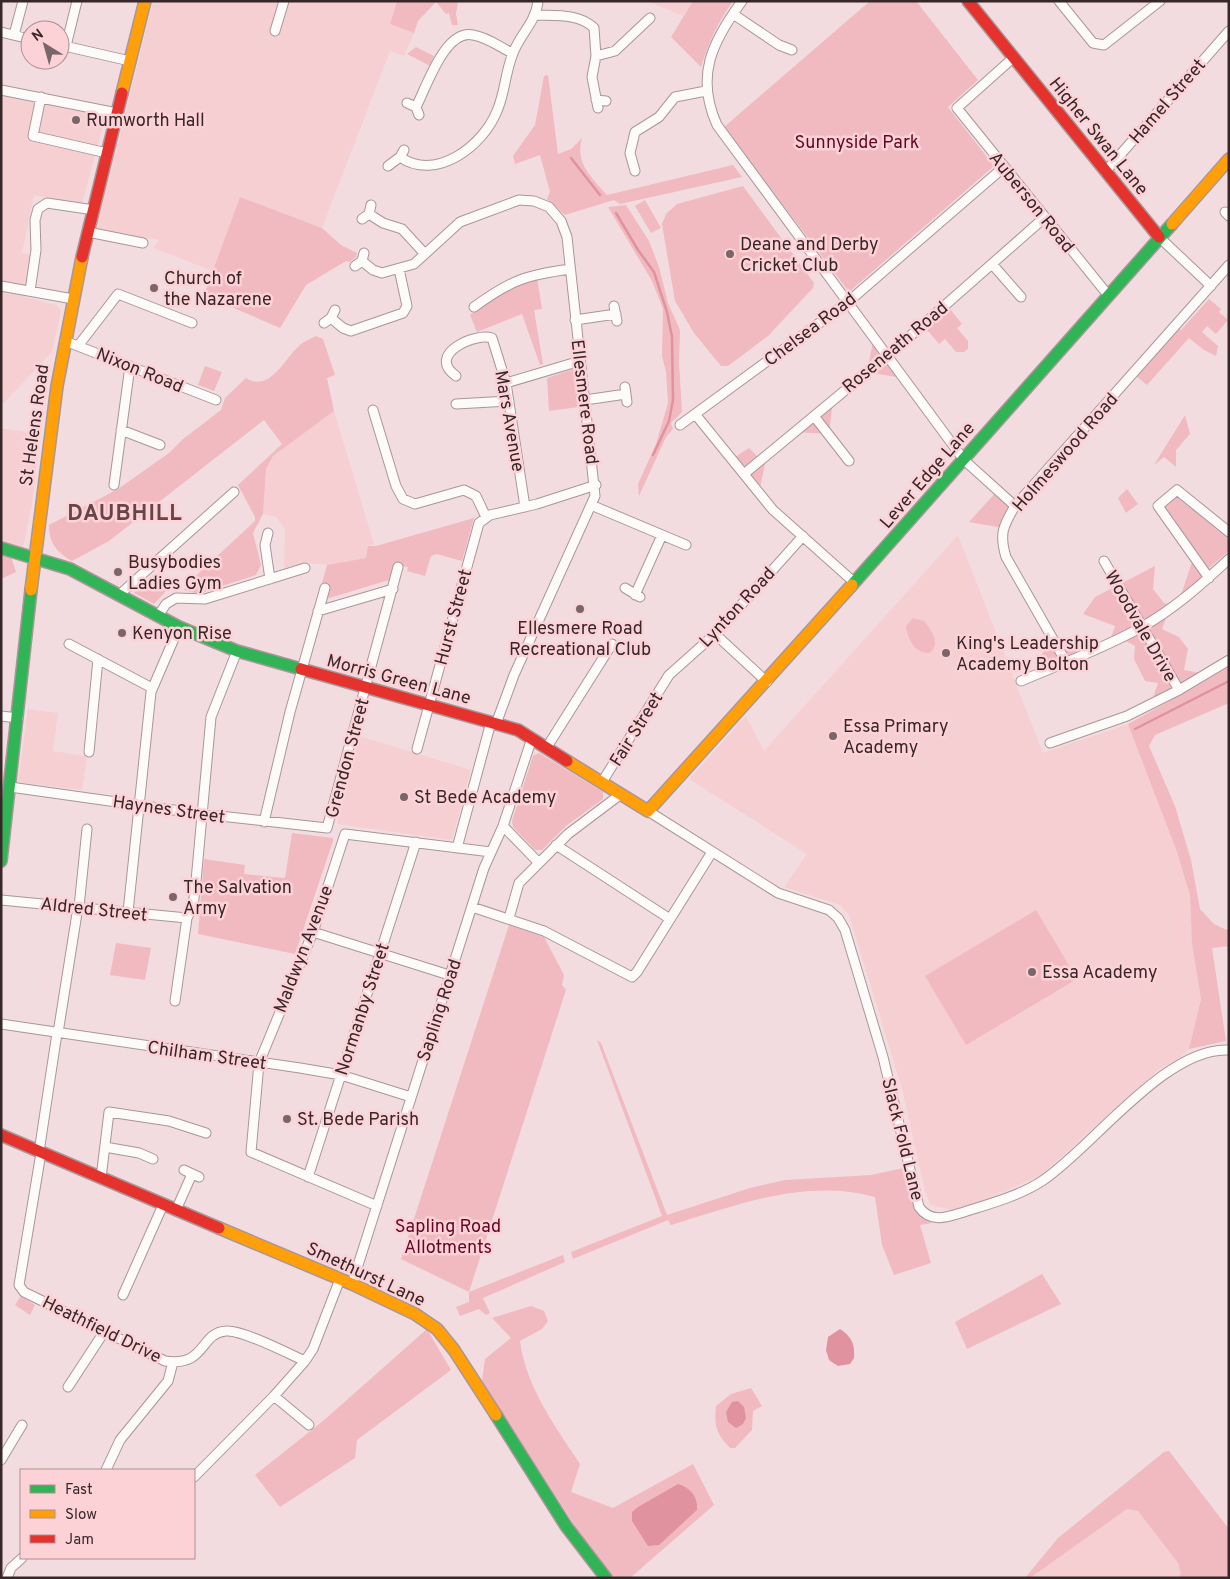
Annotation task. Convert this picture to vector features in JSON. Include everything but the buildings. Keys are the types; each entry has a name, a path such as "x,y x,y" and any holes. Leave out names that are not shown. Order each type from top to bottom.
{"street":[{"path":"14,35 23,1"},
{"path":"70,23 77,1"},
{"name":"St Helens Road","path":"1,861 51,425 65,341 88,232 145,1"},
{"path":"275,31 284,1"},
{"path":"388,166 402,154 414,165 433,165 453,158 473,145 488,128 498,110 505,91 512,53 535,15 538,1"},
{"path":"742,1 716,40 710,56 706,91 717,126 964,460 1015,506"},
{"name":"Higher Swan Lane","path":"968,1 1159,237 1211,286"},
{"path":"1059,1 1093,43 1104,45 1160,1"},
{"path":"733,14 779,49 792,50"},
{"path":"535,15 571,17 589,24 596,33 596,56 592,77 597,104 606,101"},
{"path":"596,56 615,51 637,26 650,18"},
{"name":"Hamel Street","path":"1105,172 1229,30"},
{"path":"1,32 20,36"},
{"path":"407,103 418,111 446,48 457,37 465,34 479,36 512,53"},
{"path":"70,47 130,61"},
{"name":"Auberson Road","path":"1013,58 957,108 1108,295"},
{"path":"1,90 117,112"},
{"path":"635,171 628,157 632,137 638,128 659,117 674,97 706,91"},
{"path":"41,97 33,136 107,152"},
{"name":"Lever Edge Lane","path":"648,810 767,682 1229,159"},
{"name":"Chelsea Road","path":"680,426 848,302 1004,167"},
{"name":"Ellesmere Road","path":"360,260 378,272 399,269 414,264 452,228 466,219 525,200 542,202 549,207 561,221 566,237 596,485 595,496 494,723 457,848"},
{"path":"30,291 36,250 35,220 40,206 50,203 94,210"},
{"path":"367,212 383,222 402,229 426,254"},
{"name":"Roseneath Road","path":"744,474 887,355 1044,218"},
{"path":"88,232 143,243"},
{"path":"992,264 1021,298"},
{"name":"Holmeswood Road","path":"1066,662 1006,557 1002,541 1003,528 1015,506 1229,266"},
{"path":"330,317 343,328 352,331 403,314 407,306 399,269"},
{"path":"474,307 498,289 530,274 570,269"},
{"path":"1,286 73,299"},
{"path":"78,346 118,294 192,323"},
{"path":"575,320 616,314"},
{"name":"Mars Avenue","path":"456,376 450,370 447,359 448,352 454,347 490,337 493,340 506,383 525,507"},
{"name":"Nixon Road","path":"65,341 216,400"},
{"path":"506,383 580,361"},
{"path":"114,485 130,366"},
{"path":"585,400 626,394"},
{"path":"466,414 461,404 509,401"},
{"path":"373,410 381,424 396,486 406,501 415,504 464,490 476,496 486,517 596,485"},
{"path":"696,414 773,510 855,582"},
{"path":"814,416 850,461"},
{"path":"121,430 160,445"},
{"path":"1209,578 1158,506 1177,490 1229,532"},
{"path":"119,595 234,492"},
{"path":"401,510 406,501"},
{"path":"591,505 686,545"},
{"name":"Hurst Street","path":"417,749 479,524 486,517"},
{"path":"268,532 265,545 270,579"},
{"path":"624,588 638,596 662,535"},
{"name":"Lynton Road","path":"669,675 715,634 802,536"},
{"name":"Morris Green Lane","path":"1,548 70,569 178,627 236,651 518,730 648,810 737,868"},
{"path":"1021,681 1096,650 1142,626 1209,578 1229,560"},
{"name":"Woodvale Drive","path":"1104,561 1179,690"},
{"name":"Grendon Street","path":"328,828 398,567"},
{"path":"158,616 166,604 176,598 205,599 305,568"},
{"path":"264,822 290,712 325,588"},
{"path":"318,611 393,589"},
{"path":"128,912 152,688 178,627"},
{"path":"715,634 767,682"},
{"path":"69,644 152,688"},
{"path":"547,747 612,644"},
{"path":"175,1001 187,918 193,906 211,717 236,651"},
{"path":"89,752 98,659"},
{"path":"1050,744 1127,716 1179,690 1229,660"},
{"name":"Fair Street","path":"602,782 669,675"},
{"path":"1,716 18,718"},
{"name":"Sapling Road","path":"352,1284 449,975 491,852 504,826 532,738"},
{"name":"Haynes Street","path":"10,788 264,822 328,828"},
{"path":"508,918 518,886 556,845 581,823 621,794"},
{"path":"504,826 539,863"},
{"path":"40,1152 79,907 87,829"},
{"name":"Maldwyn Avenue","path":"308,1177 251,1152 259,1063 312,932 345,834 416,842"},
{"path":"416,842 491,852"},
{"name":"Normanby Street","path":"308,1177 416,842"},
{"path":"556,845 670,919"},
{"path":"472,907 508,918 568,942 632,976 637,972 712,852"},
{"name":"Slack Fold Lane","path":"737,868 787,897 829,910 842,924 883,1057 920,1207 929,1216 941,1219 992,1203 1041,1182 1169,1070 1206,1054 1229,1050"},
{"name":"Aldred Street","path":"1,900 187,918"},
{"path":"312,932 449,975"},
{"name":"Chilham Street","path":"1,1024 341,1075 411,1096"},
{"path":"101,1178 109,1112 169,1122 206,1133"},
{"name":"Smethurst Lane","path":"1,1135 352,1284 415,1314 445,1338 566,1526 606,1578"},
{"path":"105,1147 153,1159"},
{"name":"Heathfield Drive","path":"40,1152 20,1287 42,1302 165,1361 174,1362 194,1358 215,1335 228,1330 305,1362"},
{"path":"176,1210 192,1174"},
{"path":"308,1177 377,1206"},
{"path":"124,1294 163,1205"},
{"path":"195,1475 274,1396 305,1362 313,1349 340,1279"},
{"path":"68,1387 104,1332"},
{"path":"106,1469 120,1440 168,1381 174,1362"},
{"path":"274,1396 309,1425"},
{"path":"1,1460 22,1425"},
{"path":"7,1578 11,1568 21,1559"}],"shaded area":[{"path":"153,1 397,1 390,24 414,33 404,56 390,51 322,228 240,197 213,271 153,248 159,240 96,230"},
{"path":"647,1 693,1 683,16"},
{"path":"1,94 106,115 82,204 34,195 22,253 30,255 25,297 56,305 61,311 52,352 1,406"},
{"path":"334,411 374,544 368,546 366,558 327,565 304,563 284,568 285,529 276,517 263,514 266,469 273,456"},
{"path":"1,428 40,434 32,504 23,548 1,540"},
{"name":"Essa Academy","path":"958,535 1043,753 1128,724 1154,787 1190,895 1192,944 1201,999 1189,1049 1181,1057 1158,1070 1040,1176 977,1203 952,1210 930,1205 925,1191 902,1089 849,915 840,905 784,887 807,854 689,779 746,716 764,751"},
{"path":"28,709 58,713 53,751 87,756 82,790 18,782"},
{"name":"St Bede Academy","path":"359,736 471,770 452,840 337,824"},
{"path":"840,1329 852,1341 854,1358 850,1364 838,1366 829,1360 826,1350 828,1337"},
{"path":"738,1401 744,1407 746,1418 743,1424 736,1428 728,1422 726,1412 732,1402"},
{"path":"678,1484 687,1488 693,1494 697,1510 659,1545 648,1546 632,1521 632,1512"},
{"path":"1127,1509 1138,1511 1178,1563 1182,1574 1177,1578 1030,1578"}],"green space":[{"path":"397,1 458,1 456,14 458,25 452,25 449,13 446,14 436,2 418,21 414,33 390,24"},
{"path":"693,1 733,1 714,32 701,67 671,37"},
{"name":"Sunnyside Park","path":"870,1 916,1 978,80 948,107 994,166 849,292 724,127"},
{"path":"416,47 434,56 430,66 407,54"},
{"path":"548,75 558,154 571,149 582,138 581,155 586,169 607,195 733,165 742,177 620,204 614,200 565,215 547,199 550,192 540,155 515,164 513,156 535,125 544,76"},
{"name":"Deane and Derby Cricket Club","path":"743,186 814,283 813,288 768,336 728,366 721,366 694,333 675,301 662,224 666,214 677,204"},
{"path":"240,197 322,228 341,245 357,253 356,257 350,262 346,261 306,285 280,328 204,295"},
{"path":"645,200 661,228 651,233 635,206"},
{"path":"626,205 649,241 659,267 668,303 680,330 679,363 682,412 671,423 673,429 666,437 639,496 638,484 656,444 668,403 666,372 662,356 663,309 652,281 608,207"},
{"path":"537,277 542,309 534,310 543,364 540,365 522,314 477,332 470,315 499,291"},
{"path":"1209,299 1221,309 1219,312 1228,320 1216,334 1207,326 1202,332 1218,346 1216,356 1204,350 1189,338 1147,385 1134,374 1176,326 1181,330"},
{"path":"946,304 962,324 957,328 968,341 968,349 964,352 956,352 945,339 939,344 923,325"},
{"path":"316,336 323,339 335,375 327,378 334,411 273,456 266,469 263,514 253,533 261,565 256,575 198,594 184,590 187,584 255,521 255,517 238,485 282,444 264,420 109,541 72,561 55,547 50,537 49,525 118,489 169,453 183,439 221,410 225,398 246,378 262,381 269,378 301,344"},
{"path":"874,337 902,378 867,372"},
{"path":"205,366 222,372 214,391 198,385"},
{"path":"574,369 576,372 579,407 549,411 547,378"},
{"path":"833,400 829,434 795,432"},
{"path":"1185,415 1190,434 1176,450 1176,467 1164,457 1154,465"},
{"path":"749,448 765,464 759,493 732,459"},
{"path":"1127,489 1138,504 1126,513 1118,498"},
{"path":"997,491 1015,506 1003,528 969,522"},
{"path":"1178,495 1229,535 1229,551 1208,569 1164,507"},
{"path":"474,518 462,561 437,554 431,556 425,576 407,571 408,567 394,565 389,580 326,599 330,585 322,583 327,565 366,558 368,546 376,546"},
{"path":"1,554 11,557 16,572 1,579"},
{"path":"1194,556 1209,578 1179,601"},
{"path":"1155,566 1153,589 1164,603 1175,605 1170,607 1162,629 1179,637 1188,649 1184,670 1205,674 1151,704 1158,683 1145,681 1134,659 1135,646 1120,638 1109,644 1115,626 1083,614 1095,597"},
{"path":"150,577 168,589 154,604 134,593"},
{"path":"913,618 924,621 930,628 935,646 929,653 919,651 908,636 906,626"},
{"path":"1051,636 1096,650 1031,677"},
{"path":"1229,664 1229,703 1155,735 1149,746 1175,806 1191,860 1200,909 1214,924 1229,931 1229,946 1212,948 1226,1041 1189,1049 1201,999 1192,944 1190,895 1177,852 1128,724 1195,687"},
{"path":"539,753 603,792 603,799 566,826 542,850 535,850 513,827 512,821 533,756"},
{"path":"292,833 333,838 295,954 198,934 204,859 245,865 244,874 285,878"},
{"path":"1036,910 1077,979 966,1045 925,976"},
{"name":"Sapling Road Allotments","path":"509,925 544,937 564,975 562,985 566,990 469,1292 401,1259"},
{"path":"116,943 151,948 145,980 110,975"},
{"path":"597,1040 601,1043 667,1215 750,1188 785,1180 871,1175 903,1168 915,1208 919,1214 932,1223 920,1225 931,1263 894,1275 882,1245 875,1197 849,1192 823,1191 772,1196 671,1225 668,1220 573,1259 571,1252 662,1216"},
{"path":"563,1255 565,1262 483,1298 490,1313 486,1315 479,1309 460,1316 456,1307 469,1302 469,1292"},
{"path":"1042,1274 1061,1304 967,1349 955,1322"},
{"path":"21,1296 35,1305 30,1315 15,1305"},
{"path":"531,1306 544,1311 548,1321 542,1329 520,1341 523,1358 528,1374 543,1405 580,1464 571,1492 613,1508 693,1464 714,1505 630,1578 613,1578 596,1559 482,1381 485,1359 511,1338 492,1318"},
{"path":"427,1329 451,1370 357,1440 355,1458 280,1507 255,1475 323,1421"},
{"path":"751,1388 762,1406 753,1411 752,1430 735,1448 730,1448 717,1429 715,1419 716,1406 731,1394"},
{"path":"1169,1451 1229,1529 1229,1578 1177,1578 1181,1574 1178,1563 1138,1511 1127,1509 1030,1578 1025,1578 1058,1538 1164,1452"}],"waterway":[{"path":"571,158 600,195"},
{"path":"616,213 638,250 654,272 667,312 672,337 673,400 669,421 653,455"},
{"path":"1135,729 1229,681"}],"traffic: fast":[{"path":"852,585 1172,224"},
{"path":"1,548 70,569 179,627 237,651 301,669"},
{"path":"1,861 31,590"},
{"path":"496,1415 566,1526 606,1578"}],"traffic: slow":[{"path":"122,93 145,1"},
{"path":"1172,224 1229,159"},
{"path":"31,590 57,386 82,257"},
{"path":"567,761 648,811 852,585"},
{"path":"219,1228 352,1284 415,1314 437,1329 454,1350 496,1415"}],"traffic: jam":[{"path":"968,1 1159,237"},
{"path":"82,257 122,93"},
{"path":"301,669 518,730 567,761"},
{"path":"1,1135 219,1228"}],"place":[{"name":"Rumworth Hall","path":"76,120"},
{"name":"Deane and Derby Cricket Club","path":"730,254"},
{"name":"Church of the Nazarene","path":"154,288"},
{"name":"Busybodies Ladies Gym","path":"118,572"},
{"name":"Ellesmere Road Recreational Club","path":"580,609"},
{"name":"Kenyon Rise","path":"122,633"},
{"name":"King's Leadership Academy Bolton","path":"946,653"},
{"name":"Essa Primary Academy","path":"833,736"},
{"name":"St Bede Academy","path":"404,797"},
{"name":"The Salvation Army","path":"173,897"},
{"name":"Essa Academy","path":"1032,972"},
{"name":"St. Bede Parish","path":"287,1119"}],"district":[{"name":"DAUBHILL","path":"125,512"}]}
